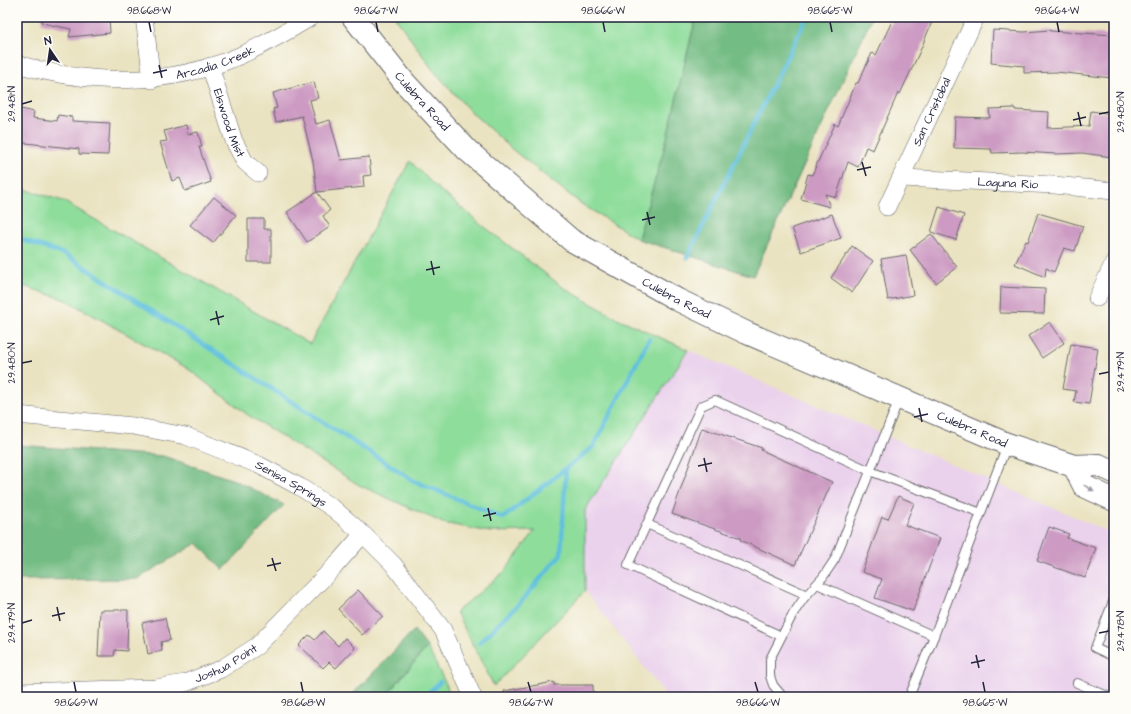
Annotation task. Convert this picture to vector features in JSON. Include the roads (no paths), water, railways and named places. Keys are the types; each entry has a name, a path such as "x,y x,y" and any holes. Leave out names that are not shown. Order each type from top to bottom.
{"main road":[{"name":"Culebra Road","path":"353,17 405,83 456,140 531,207 572,240 672,296 747,334 1007,444 1074,466 1099,465 1114,472"},
{"path":"1074,466 1084,486 1114,500"}],"street":[{"path":"144,17 152,80"},
{"name":"Arcadia Creek","path":"17,64 46,72 89,79 152,80 210,66 238,56 311,17"},
{"name":"San Cristobal","path":"887,207 976,17"},
{"name":"Elswood Mist","path":"210,66 234,141 245,162 258,174"},
{"name":"Laguna Rio","path":"901,178 1054,185 1114,191"},
{"path":"1097,298 1114,262"},
{"name":"Senisa Springs","path":"17,415 133,426 186,436 259,465 300,487 334,509 363,534 393,564 443,630 473,697"},
{"name":"Joshua Point","path":"17,692 157,693 221,669 257,646 363,534"}],"lane":[{"path":"783,697 773,685 769,668 770,659 793,614 835,559 899,398"},
{"path":"781,636 628,564 701,406 715,400 870,471 981,513"},
{"path":"909,697 934,636 1007,444"},
{"path":"647,524 807,595"},
{"path":"817,584 934,636"},
{"path":"1114,599 1095,648 1114,657"},
{"path":"1077,683 1110,697"}],"waterway":[{"path":"687,258 807,17"},
{"path":"17,238 64,254 414,481 503,518 593,447 649,339"},
{"path":"479,643 520,603 561,554 566,468"},
{"path":"424,697 440,682"}]}
